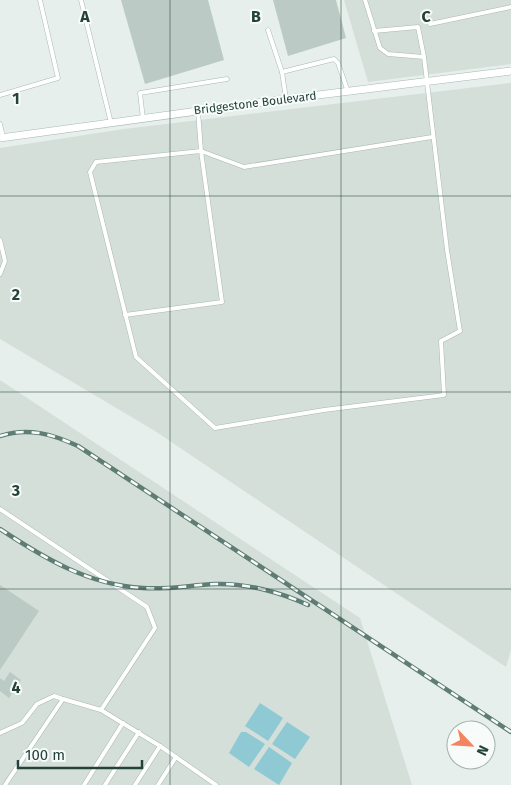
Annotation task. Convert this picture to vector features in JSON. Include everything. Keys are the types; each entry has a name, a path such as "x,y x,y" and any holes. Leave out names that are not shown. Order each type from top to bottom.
{"street":[{"name":"Bridgestone Boulevard","path":"2,138 286,99 511,72"}],"lane":[{"path":"0,95 58,78 40,0"},
{"path":"81,0 111,123"},
{"path":"366,0 380,48 388,54 424,57"},
{"path":"430,24 511,7"},
{"path":"374,31 418,26 424,57 432,137 460,331 441,341 444,395 324,410 215,428 136,357 90,172 96,162 200,151 244,167 432,137"},
{"path":"268,30 282,72 286,99"},
{"path":"282,72 334,59 338,63 348,92"},
{"path":"143,118 140,93 227,79"},
{"path":"125,315 222,302 200,151 198,111"},
{"path":"0,124 2,138"},
{"path":"0,240 5,260 0,274"},
{"path":"0,509 147,607 155,628 101,710"},
{"path":"0,734 22,723 38,704 54,696 101,710 139,732 216,785"},
{"path":"5,785 63,699"},
{"path":"84,785 123,723"},
{"path":"105,785 139,732"},
{"path":"135,785 160,746"},
{"path":"158,785 176,757"}],"shaded area":[{"path":"344,0 511,0 511,64 368,82"},
{"path":"511,83 511,650 506,667 155,431 0,339 0,148 124,129"},
{"path":"0,380 360,618 412,785 0,785"}],"water":[{"path":"260,703 283,718 268,741 245,726"},
{"path":"287,722 310,737 295,759 272,744"},
{"path":"241,732 246,732 265,744 249,767 229,753"},
{"path":"269,747 292,763 279,785 254,769"}],"building":[{"path":"121,0 208,0 224,60 145,84"},
{"path":"273,0 336,0 346,38 288,56"},
{"path":"0,585 39,611 0,670"},
{"path":"10,672 21,680 9,698 0,691 0,678 4,681"}],"railway":[{"path":"0,436 20,432 40,433 78,446 511,732"},
{"path":"0,529 50,560 85,576 104,582 123,586 152,588 215,584 239,585 274,592 308,605"}]}
